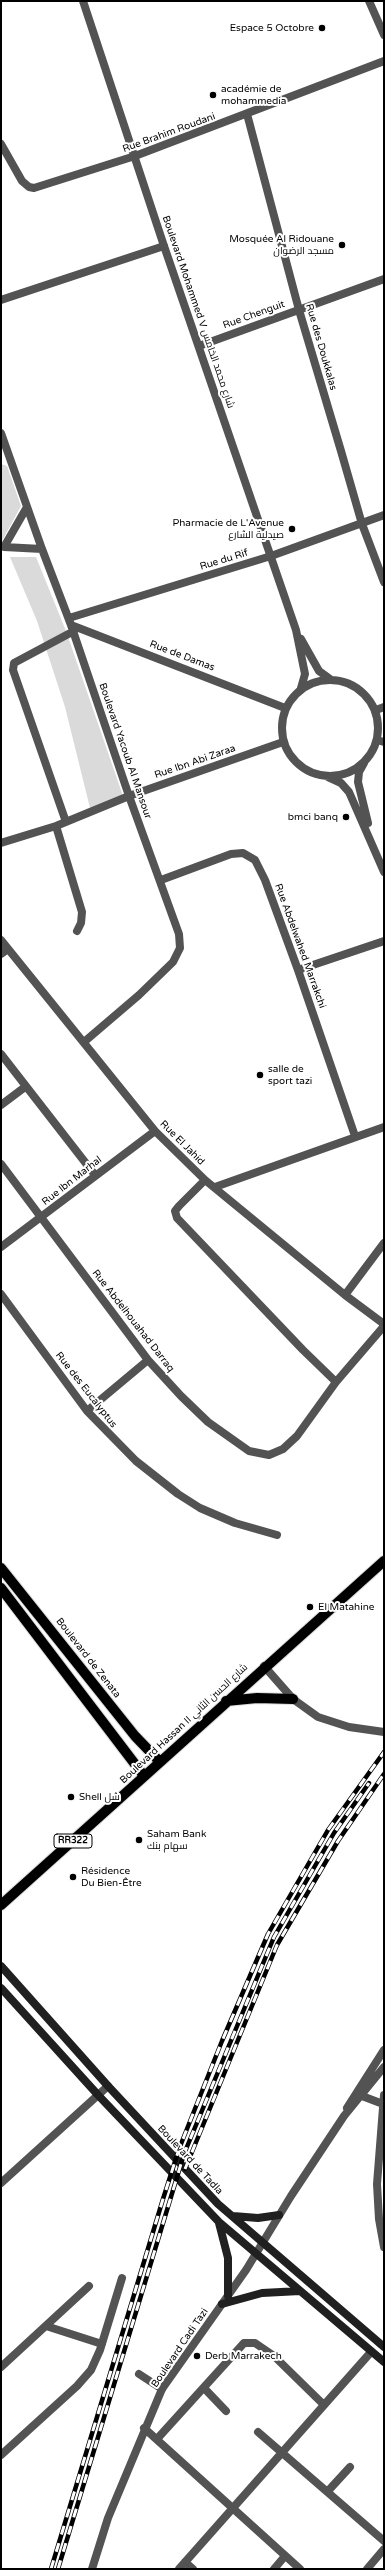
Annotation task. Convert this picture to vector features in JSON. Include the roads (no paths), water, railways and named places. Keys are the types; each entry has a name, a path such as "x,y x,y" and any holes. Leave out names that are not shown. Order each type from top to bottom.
{"main road":[{"name":"Boulevard Hassan II شارع الحسن الثاني","path":"1,1905 264,1666 384,1561"},
{"name":"Boulevard de Zenata","path":"1,1568 136,1736 160,1762"},
{"path":"1,1588 144,1776"},
{"path":"226,1701 257,1698 293,1699"},
{"path":"123,1747 136,1736"},
{"name":"Boulevard de Tadla","path":"1,1966 108,2086 218,2204 383,2344"},
{"path":"1,1988 98,2095 219,2222 384,2362"},
{"path":"233,2216 258,2218 279,2215"},
{"path":"219,2222 228,2258 228,2296"},
{"path":"222,2304 262,2293 300,2291"},
{"path":"371,2352 383,2344"}],"street":[{"name":"Boulevard Mohammed V شارع محمد الخامس","path":"83,1 164,246 296,630 305,674 301,688"},
{"path":"369,1 384,35"},
{"name":"Rue Brahim Roudani","path":"1,144 22,181 32,188 135,156 384,61"},
{"name":"Rue des Doukkalas","path":"247,114 299,310 362,524 384,582"},
{"path":"1,300 164,246"},
{"name":"Rue Chenguit","path":"199,346 384,279"},
{"name":"Boulevard Yacoub Al Mansour","path":"1,433 5,455 27,507 71,625 129,796 180,934 179,952 173,962 139,995 84,1042"},
{"path":"27,507 3,548 42,549"},
{"name":"Rue du Rif","path":"66,822 15,682 13,667 17,661 71,625 271,556 384,515"},
{"name":"Rue de Damas","path":"71,625 285,708"},
{"name":"Boulevard Mohammed V شارع محمد الخامس","path":"296,630 319,671 330,679"},
{"path":"364,763 352,771 339,776 325,776 312,773 299,766 290,755 283,742 281,725 285,708 301,688 315,682 330,679 342,681 362,691 376,710 381,741 364,763 359,772 358,782 372,842"},
{"path":"376,710 384,707"},
{"name":"Rue Ibn Abi Zaraa","path":"1,843 56,826 129,796 283,742"},
{"path":"325,776 346,787 372,842 384,872"},
{"path":"56,826 82,912 81,923 77,931"},
{"name":"Rue Abdelwahed Marrakchi","path":"161,880 231,854 243,853 255,860 265,880 298,970 355,1136"},
{"name":"Rue El Jahid","path":"1,940 4,951 84,1042 155,1131 205,1180 345,1295 384,1325"},
{"path":"298,970 384,941"},
{"path":"1,1054 95,1175"},
{"path":"1,1105 26,1087"},
{"path":"215,1188 355,1136 384,1127"},
{"name":"Rue Ibn Marhal","path":"1,1247 155,1131"},
{"name":"Rue Abdelhouahad Darraq","path":"1,1164 148,1360 180,1396 220,1432 249,1451 262,1455 275,1454 291,1442 336,1382 384,1325"},
{"path":"205,1180 179,1206 175,1212 177,1218 303,1350 336,1382"},
{"path":"345,1295 384,1242"},
{"name":"Rue des Eucalyptus","path":"1,1294 87,1411 121,1448 188,1501 235,1523 277,1535"},
{"path":"87,1411 148,1360"},
{"path":"264,1666 293,1699 318,1717 334,1723 384,1732"},
{"path":"344,2116 354,2095 384,2050"},
{"path":"344,2116 362,2096 384,2067"},
{"path":"1,2183 108,2086"},
{"path":"384,2094 377,2184 379,2219 384,2247"},
{"path":"362,2096 383,2104"},
{"name":"Boulevard Cadi Tazi","path":"92,2569 108,2518 144,2428 162,2389 228,2296 291,2196 344,2116"},
{"path":"1,2455 85,2378 96,2360 102,2344 122,2278"},
{"path":"1,2367 89,2286"},
{"path":"46,2326 102,2344"},
{"path":"157,2438 244,2343 255,2343 274,2356 324,2405"},
{"path":"178,2569 371,2352"},
{"path":"139,2374 162,2389"},
{"path":"204,2388 226,2411"},
{"path":"144,2428 157,2438 232,2509 300,2569"},
{"path":"258,2432 283,2452 384,2541"},
{"path":"328,2491 350,2467"},
{"path":"367,2569 384,2549"},
{"path":"274,2569 285,2556"},
{"path":"185,2562 192,2569"}],"railway":[{"path":"51,2569 179,2149 222,2041 268,1934 328,1830 384,1752"},
{"path":"185,2169 277,1945 338,1841 384,1774"},
{"path":"58,2569 184,2154 274,1937 334,1833 369,1783"}],"place":[{"name":"Espace 5 Octobre","path":"322,28"},
{"name":"académie de mohammedia","path":"213,95"},
{"name":"Mosquée Al Ridouane مسجد الرضوان","path":"342,245"},
{"name":"Pharmacie de L'Avenue صيدلية الشارع","path":"292,529"},
{"name":"bmci banq","path":"346,817"},
{"name":"salle de sport tazi","path":"260,1075"},
{"name":"El Matahine","path":"310,1607"},
{"name":"Shell شل","path":"71,1797"},
{"name":"Saham Bank سهام بنك","path":"139,1840"},
{"name":"Résidence Du Bien-Être","path":"73,1877"},
{"name":"Derb Marrakech","path":"197,2356"}]}
